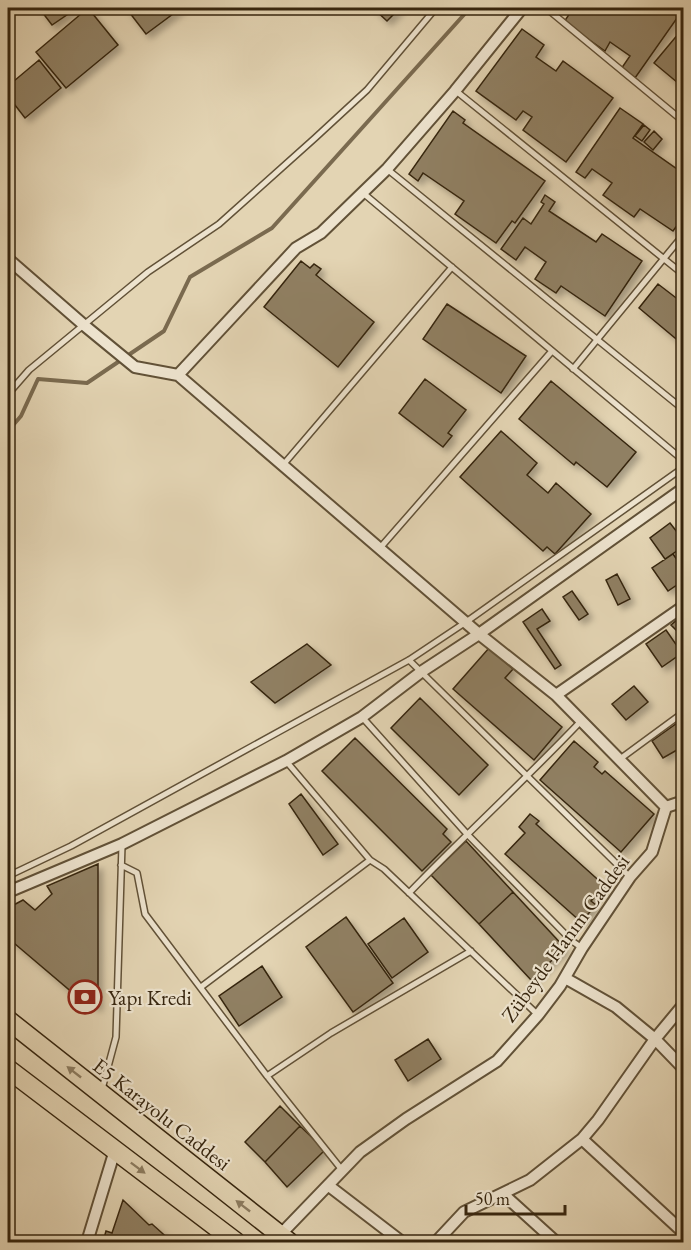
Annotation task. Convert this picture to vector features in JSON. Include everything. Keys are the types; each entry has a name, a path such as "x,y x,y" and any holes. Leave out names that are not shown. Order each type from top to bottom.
{"highway":[{"name":"E5 Karayolu Caddesi","path":"8,1020 284,1239"},
{"path":"8,1069 236,1242"}],"street":[{"path":"178,375 296,248 321,233 387,170 522,8"},
{"path":"8,259 135,367 178,375 479,634 556,695 666,807 684,801"},
{"path":"8,892 122,844 286,761 362,717 421,672 479,634 684,488"},
{"path":"556,695 684,606"},
{"name":"Zübeyde Hanım Caddesi","path":"284,1239 360,1152 397,1125 497,1061 538,1015 565,978 582,948 630,877 652,852 666,807"},
{"path":"565,978 615,1007 655,1039 684,1070"},
{"path":"436,1242 464,1212 530,1180 582,1139 655,1039 684,1004"},
{"path":"582,1139 684,1233"},
{"path":"87,1242 115,1150"},
{"path":"329,1186 402,1242"},
{"path":"503,1194 556,1242"}],"lane":[{"path":"8,393 29,370 148,272 219,224 315,138 367,90 436,8"},
{"path":"546,8 684,123"},
{"path":"455,91 684,275"},
{"path":"387,170 684,410"},
{"path":"363,193 684,461"},
{"path":"573,369 684,234"},
{"path":"283,465 452,267"},
{"path":"380,548 552,351"},
{"path":"8,876 71,846 409,660 684,467"},
{"path":"409,660 630,877"},
{"path":"620,759 684,712"},
{"path":"362,717 466,834 572,941 582,948"},
{"path":"409,892 466,834 528,777 582,720"},
{"path":"286,761 370,860 384,869 409,892 538,1015"},
{"path":"101,1094 116,1037 122,844"},
{"path":"201,987 370,860"},
{"path":"121,865 137,873 145,914 267,1076 343,1171"},
{"path":"267,1076 331,1033 471,951"}],"building":[{"path":"39,8 77,8 52,25"},
{"path":"88,8 118,45 66,88 36,52"},
{"path":"126,8 181,8 146,34"},
{"path":"373,8 400,8 387,21"},
{"path":"569,8 677,8 682,11 635,78 621,69 630,56 610,42 605,51 564,22 572,10"},
{"path":"684,27 684,88 654,63"},
{"path":"522,29 544,45 536,57 556,71 563,61 613,98 566,162 523,130 532,117 523,111 516,120 476,91"},
{"path":"39,60 61,88 25,118 8,96 8,86"},
{"path":"620,108 643,124 633,138 684,174 684,216 673,231 640,209 634,217 603,195 612,183 592,169 585,178 576,172"},
{"path":"453,111 465,120 463,123 545,181 515,223 512,221 496,243 455,214 464,201 423,173 418,181 409,174"},
{"path":"644,125 650,130 642,141 635,136"},
{"path":"654,131 662,139 653,150 644,142"},
{"path":"545,195 555,202 549,211 596,242 602,234 642,261 605,316 561,286 556,293 535,279 546,262 525,247 516,260 501,249 523,218 531,224 544,204 541,202"},
{"path":"301,261 310,268 314,264 321,269 316,275 374,322 338,367 264,307"},
{"path":"658,284 684,304 684,340 681,343 639,308"},
{"path":"447,304 526,356 501,393 423,339"},
{"path":"425,379 466,410 448,433 452,436 443,447 399,413"},
{"path":"551,381 636,452 607,487 576,462 574,465 519,419"},
{"path":"501,431 537,463 527,475 548,493 556,483 591,514 555,554 547,547 543,551 460,477"},
{"path":"670,523 684,541 684,546 665,559 650,538"},
{"path":"673,554 684,570 684,580 668,591 652,568"},
{"path":"617,574 630,599 618,605 606,580"},
{"path":"572,591 588,614 579,620 563,597"},
{"path":"542,609 550,621 537,629 561,665 555,669 523,622"},
{"path":"678,619 684,624 684,638 671,625"},
{"path":"666,630 682,653 662,667 646,644"},
{"path":"307,644 331,665 275,703 251,682"},
{"path":"489,648 513,669 505,678 562,727 534,760 453,689"},
{"path":"634,686 648,702 626,720 612,704"},
{"path":"420,698 488,765 459,795 391,728"},
{"path":"680,721 684,726 684,746 663,758 652,741"},
{"path":"355,738 447,829 443,834 451,842 422,871 322,771"},
{"path":"574,741 598,762 594,767 602,774 605,771 654,814 621,852 540,780"},
{"path":"301,794 338,844 323,855 289,804"},
{"path":"530,814 539,821 536,824 605,886 591,901 596,905 581,922 505,854 525,833 519,827"},
{"path":"466,841 513,892 479,924 431,875"},
{"path":"98,864 98,1007 80,999 8,938 8,908 23,900 35,910 52,894 47,886"},
{"path":"513,892 565,948 531,980 479,924"},
{"path":"346,917 393,983 353,1012 306,947"},
{"path":"404,918 428,952 392,978 368,944"},
{"path":"262,966 282,997 239,1026 219,996"},
{"path":"428,1039 441,1059 408,1081 395,1060"},
{"path":"280,1106 300,1126 265,1162 245,1142"},
{"path":"300,1126 325,1150 287,1187 265,1162"},
{"path":"123,1200 149,1225 152,1224 172,1242 103,1242 106,1231 112,1233"}],"waterway":[{"path":"8,431 21,416 38,379 87,383 164,331 190,277 272,228 470,8"}],"place":[{"name":"Yapı Kredi","path":"85,997"}]}
